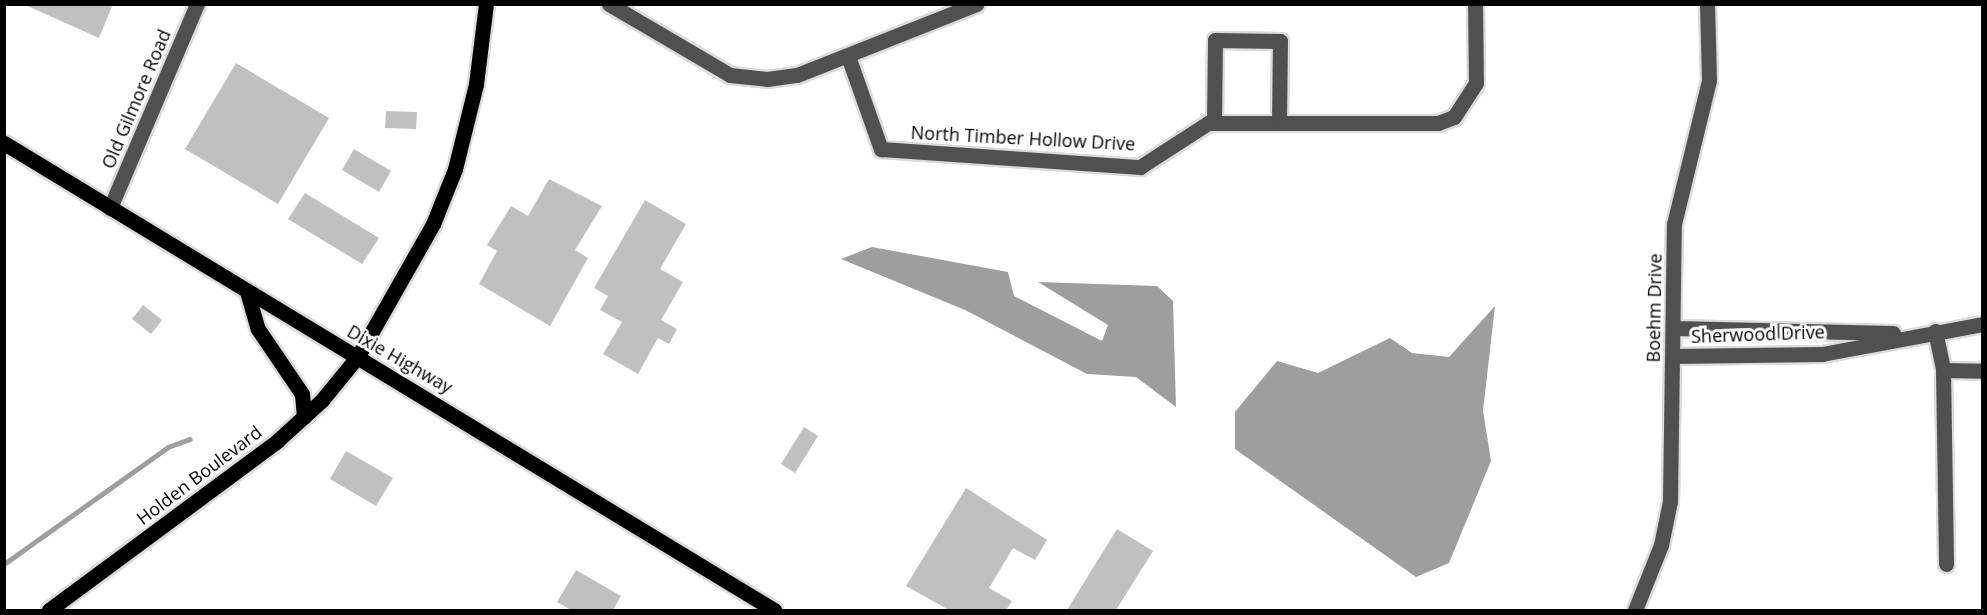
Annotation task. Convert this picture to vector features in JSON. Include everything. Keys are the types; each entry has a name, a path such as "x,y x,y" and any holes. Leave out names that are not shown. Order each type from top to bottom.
{"main road":[{"name":"Holden Boulevard","path":"49,610 249,465 304,417 358,356 433,224 455,168 476,84 486,4"},
{"name":"Dixie Highway","path":"4,143 248,295 358,356 774,610"},
{"path":"248,295 258,329 302,394 304,417"}],"street":[{"name":"Old Gilmore Road","path":"110,208 197,4"},
{"path":"609,4 730,75 767,79 797,75 976,4"},
{"name":"North Timber Hollow Drive","path":"848,56 881,149 1140,167 1214,123 1279,121 1438,123 1454,117 1476,83 1475,4"},
{"name":"Boehm Drive","path":"1635,610 1661,545 1670,501 1674,224 1709,80 1707,4"},
{"path":"1214,123 1215,40 1280,41 1279,121"},
{"name":"Sherwood Drive","path":"1673,356 1822,354 1914,334 1983,324"},
{"name":"Sherwood Drive","path":"1674,328 1914,334"},
{"path":"1935,331 1943,370 1946,564"},
{"path":"1943,370 1983,371"}],"shaded area":[{"path":"872,247 1008,272 1014,296 1102,341 1108,325 1038,282 1157,286 1173,301 1176,407 1136,377 1087,374 965,310 841,259"},
{"path":"1495,306 1483,411 1491,461 1449,563 1416,577 1235,449 1235,412 1277,361 1318,373 1390,338 1412,353 1449,357"}],"building":[{"path":"23,4 113,4 99,38"},
{"path":"236,63 329,118 278,204 185,149"},
{"path":"386,111 417,112 416,129 385,128"},
{"path":"354,149 391,171 379,192 342,170"},
{"path":"549,179 602,206 575,250 588,258 550,326 479,284 497,251 487,245 511,206 528,216"},
{"path":"305,193 379,238 362,264 288,219"},
{"path":"645,200 686,224 660,269 683,282 661,320 677,329 669,344 658,338 638,374 603,354 622,322 600,310 608,296 594,288"},
{"path":"143,305 162,320 151,334 132,319"},
{"path":"804,427 818,436 795,473 781,464"},
{"path":"346,451 393,478 376,506 330,479"},
{"path":"966,488 1047,540 1035,560 1013,548 989,588 1012,601 1006,610 949,610 906,586"},
{"path":"1117,529 1153,551 1116,610 1067,610"},
{"path":"576,570 621,596 613,610 571,610 557,602"}],"waterway":[{"path":"4,564 168,447 190,439"}]}
